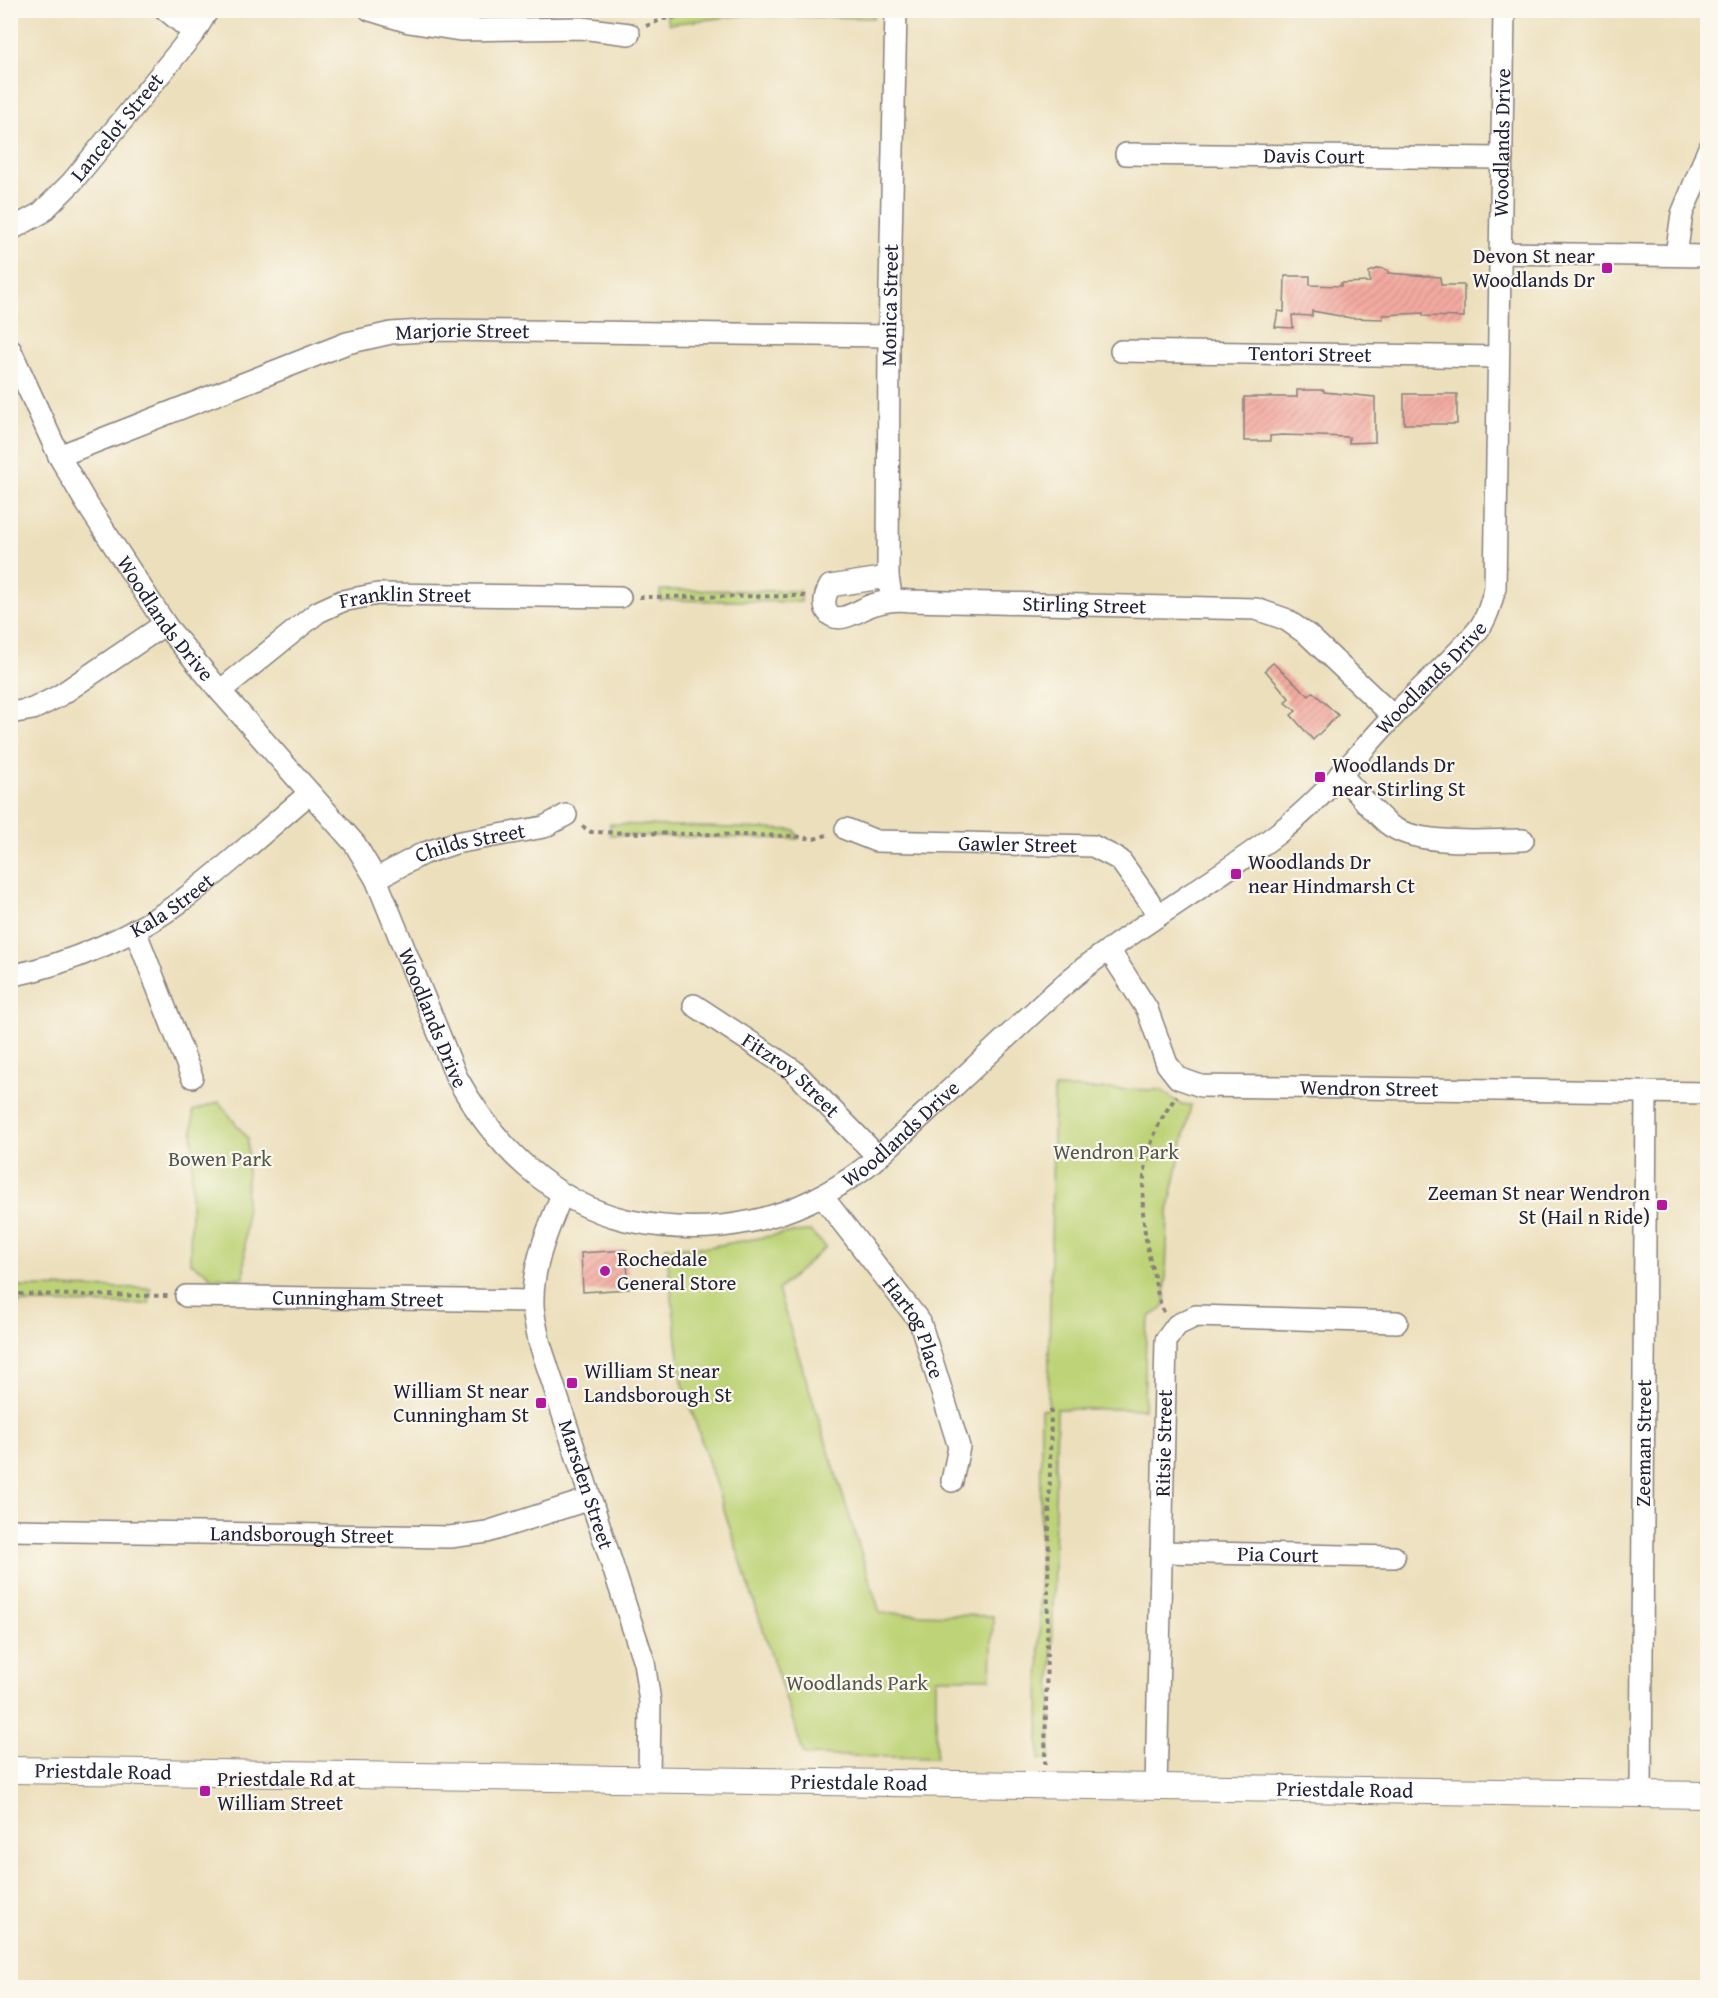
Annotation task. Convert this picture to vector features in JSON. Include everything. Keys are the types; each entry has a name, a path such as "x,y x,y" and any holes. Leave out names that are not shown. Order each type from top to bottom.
{"street":[{"path":"166,10 194,33"},
{"name":"Lancelot Street","path":"10,230 41,213 72,182 194,33 208,10"},
{"path":"370,10 409,22 460,30 581,28 629,34"},
{"name":"Woodlands Drive","path":"10,349 59,456 85,501 165,624 220,691 355,844 376,879 456,1076 487,1125 524,1165 562,1194 611,1216 654,1226 702,1228 742,1225 822,1196 846,1182 878,1156 1070,979 1279,833 1308,808 1393,716 1478,630 1489,610 1495,588 1504,10"},
{"name":"Monica Street","path":"896,12 889,336 888,577 890,591 897,599"},
{"path":"1676,255 1682,214 1707,150"},
{"name":"Davis Court","path":"1126,154 1502,158"},
{"path":"1500,253 1707,256"},
{"name":"Marjorie Street","path":"59,456 348,343 391,333 438,330 889,336"},
{"name":"Tentori Street","path":"1121,351 1498,357"},
{"path":"825,596 830,586 888,577"},
{"name":"Franklin Street","path":"220,691 318,612 342,601 378,594 620,597"},
{"name":"Stirling Street","path":"825,596 825,607 830,614 839,618 854,615 871,605 897,599 1256,609 1285,619 1308,635 1393,716"},
{"path":"10,713 33,709 59,696 165,624"},
{"path":"1340,774 1389,825 1414,836 1439,840 1523,840"},
{"name":"Kala Street","path":"10,976 78,956 135,930 184,899 310,793"},
{"name":"Childs Street","path":"376,879 422,854 455,843 544,827 566,815"},
{"name":"Gawler Street","path":"846,829 876,842 1093,846 1120,860 1159,915"},
{"path":"135,930 192,1077"},
{"path":"1109,950 1147,1009 1167,1064 1178,1078 1187,1083"},
{"name":"Fitzroy Street","path":"694,1005 793,1070 878,1156"},
{"name":"Wendron Street","path":"1187,1083 1212,1086 1707,1093"},
{"name":"Zeeman Street","path":"1641,1794 1646,1092"},
{"name":"Marsden Street","path":"562,1194 545,1237 535,1271 532,1301 539,1341 644,1662 650,1702 649,1779"},
{"name":"Hartog Place","path":"822,1196 920,1322 959,1447 952,1480"},
{"name":"Cunningham Street","path":"186,1296 532,1301"},
{"path":"1175,1327 1196,1317 1397,1322"},
{"name":"Ritsie Street","path":"1156,1788 1166,1340 1175,1327"},
{"name":"Landsborough Street","path":"10,1530 450,1537 487,1532 590,1499"},
{"name":"Pia Court","path":"1161,1552 1394,1557"},
{"name":"Priestdale Road","path":"10,1770 1707,1795"}],"path":[{"path":"629,34 663,20 732,10"},
{"path":"802,10 896,12"},
{"path":"620,597 825,596"},
{"path":"566,815 591,832 794,836 814,839 846,829"},
{"path":"1175,1327 1162,1309 1143,1225 1142,1197 1144,1172 1150,1145 1162,1117 1187,1083"},
{"path":"10,1294 186,1296"},
{"path":"1045,1786 1051,1409"}],"green space":[{"path":"693,10 874,10 874,18 745,15 669,24 666,14"},
{"path":"660,590 801,591 801,602 660,600"},
{"path":"610,824 795,830 798,839 610,835"},
{"name":"Wendron Park","path":"1054,1088 1161,1090 1180,1104 1191,1105 1168,1212 1165,1306 1151,1316 1146,1330 1144,1409 1057,1409 1050,1759 1039,1759 1041,1409 1048,1408"},
{"name":"Bowen Park","path":"219,1102 248,1139 244,1278 212,1278 190,1263 193,1111"},
{"name":"Woodlands Park","path":"810,1231 826,1247 778,1290 880,1613 993,1616 991,1678 936,1678 936,1758 804,1755 682,1381 666,1247 708,1247"},
{"path":"11,1287 151,1288 149,1304 11,1303"}],"building":[{"path":"1379,268 1388,270 1388,273 1440,277 1441,285 1464,285 1464,317 1423,316 1423,313 1383,315 1383,319 1351,318 1312,311 1312,316 1292,315 1293,328 1275,327 1278,311 1284,312 1285,276 1310,276 1310,285 1341,286 1341,283 1370,282 1369,272"},
{"path":"1297,390 1324,390 1324,392 1375,397 1375,442 1349,443 1349,437 1282,435 1270,436 1270,441 1244,441 1244,397 1297,397"},
{"path":"1404,394 1457,394 1457,424 1404,424"},
{"path":"1273,663 1309,696 1313,692 1338,715 1313,740 1291,715 1296,711 1285,702 1289,698 1265,670"},
{"name":"Rochedale General Store","path":"626,1250 629,1289 583,1292 581,1253"}],"place":[{"name":"Devon St near Woodlands Dr","path":"1607,268"},
{"name":"Woodlands Dr near Stirling St","path":"1320,777"},
{"name":"Woodlands Dr near Hindmarsh Ct","path":"1236,874"},
{"name":"Zeeman St near Wendron St (Hail n Ride)","path":"1662,1205"},
{"name":"Rochedale General Store","path":"605,1271"},
{"name":"William St near Landsborough St","path":"572,1383"},
{"name":"William St near Cunningham St","path":"541,1403"},
{"name":"Priestdale Rd at William Street","path":"205,1791"}]}
